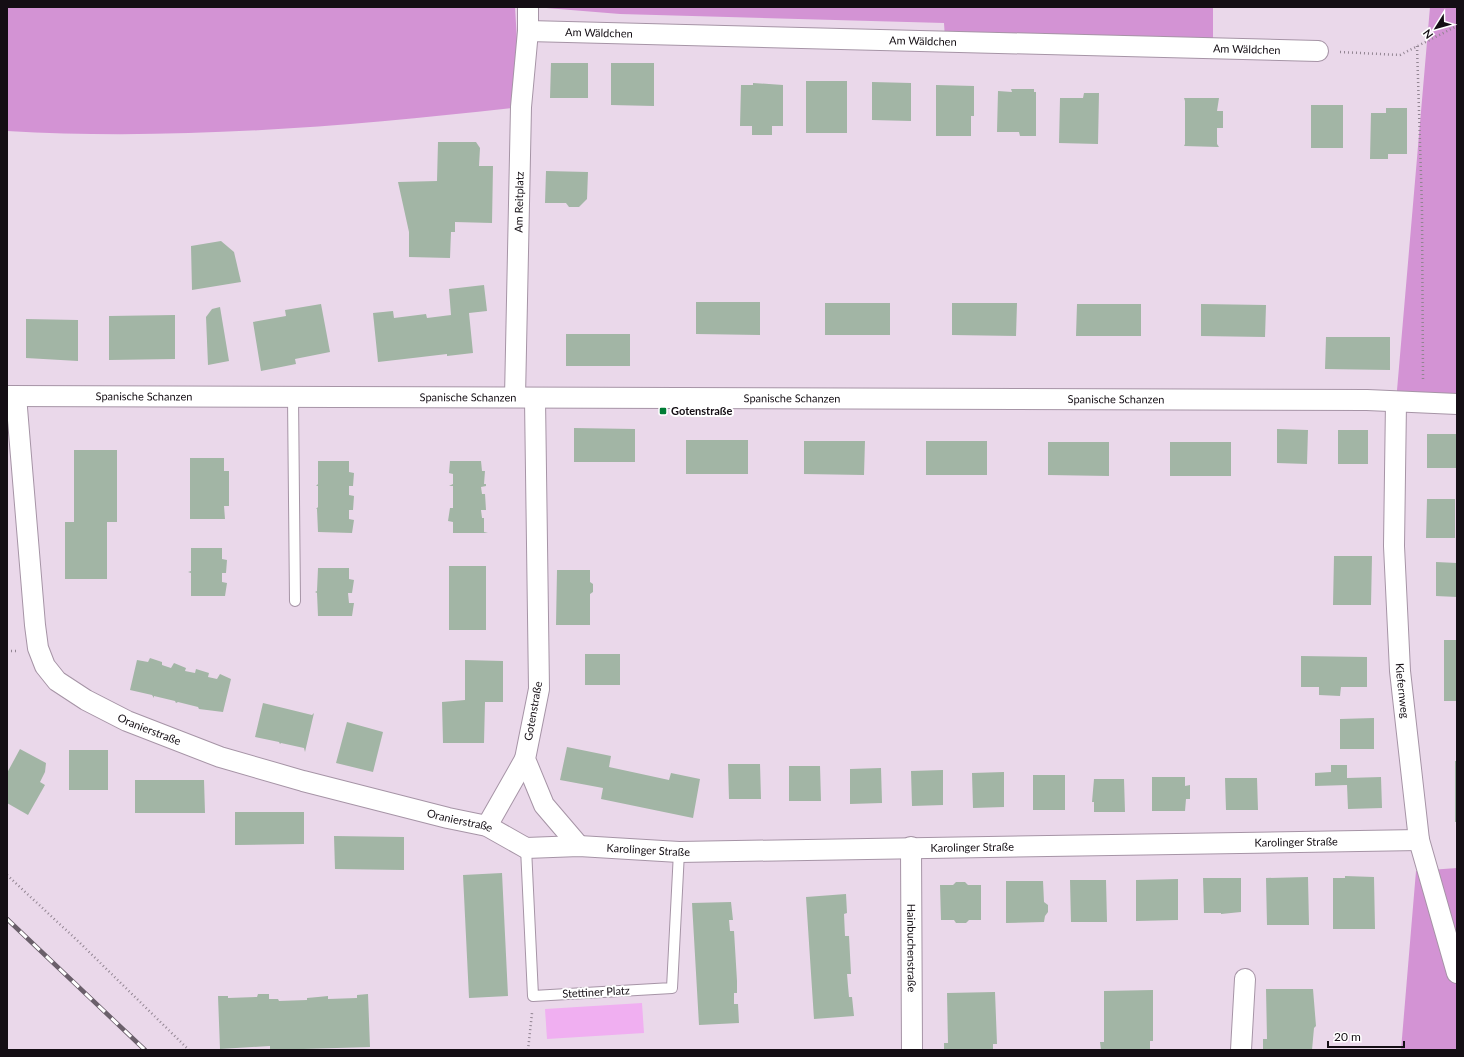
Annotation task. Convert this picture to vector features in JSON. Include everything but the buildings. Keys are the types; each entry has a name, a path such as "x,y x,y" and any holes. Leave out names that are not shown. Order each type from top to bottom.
{"street":[{"name":"Am Reitplatz","path":"515,397 521,107 528,31 528,7"},
{"name":"Am Wäldchen","path":"528,31 1318,51"},
{"name":"Spanische Schanzen","path":"11,396 515,397 535,399 1396,402 1457,404"},
{"name":"Oranierstraße","path":"11,396 37,641 45,666 57,681 86,700 127,721 220,757 303,781 487,826 526,848"},
{"name":"Gotenstraße","path":"487,826 525,759 539,689 535,399"},
{"name":"Kiefernweg","path":"1396,402 1394,546 1400,671 1419,840 1457,973"},
{"path":"525,759 544,805 578,846"},
{"name":"Karolinger Straße","path":"526,848 578,846 679,852 911,847 1419,840"},
{"name":"Hainbuchenstraße","path":"911,847 912,1050"},
{"path":"1241,1050 1245,980"}],"lane":[{"path":"294,397 295,601"},
{"path":"526,848 533,996"},
{"name":"Stettiner Platz","path":"533,996 672,988 679,852"}],"path":[{"path":"1318,51 1400,55 1457,26"},
{"path":"1416,46 1423,283 1422,403"},
{"path":"7,875 80,943 189,1050"},
{"path":"528,1050 533,996"}],"shaded area":[{"path":"7,7 515,7 521,107 329,126 265,130 136,134 71,134 7,131"},
{"path":"534,7 1213,7 1213,39 945,39 944,23 620,14"},
{"path":"1430,7 1457,7 1457,404 1396,402"},
{"path":"1457,868 1457,1050 1401,1050 1416,871"},
{"path":"642,1003 644,1033 547,1039 545,1009"}],"railway":[{"path":"7,919 145,1050"}],"place":[{"name":"Gotenstraße","path":"663,411"}]}
